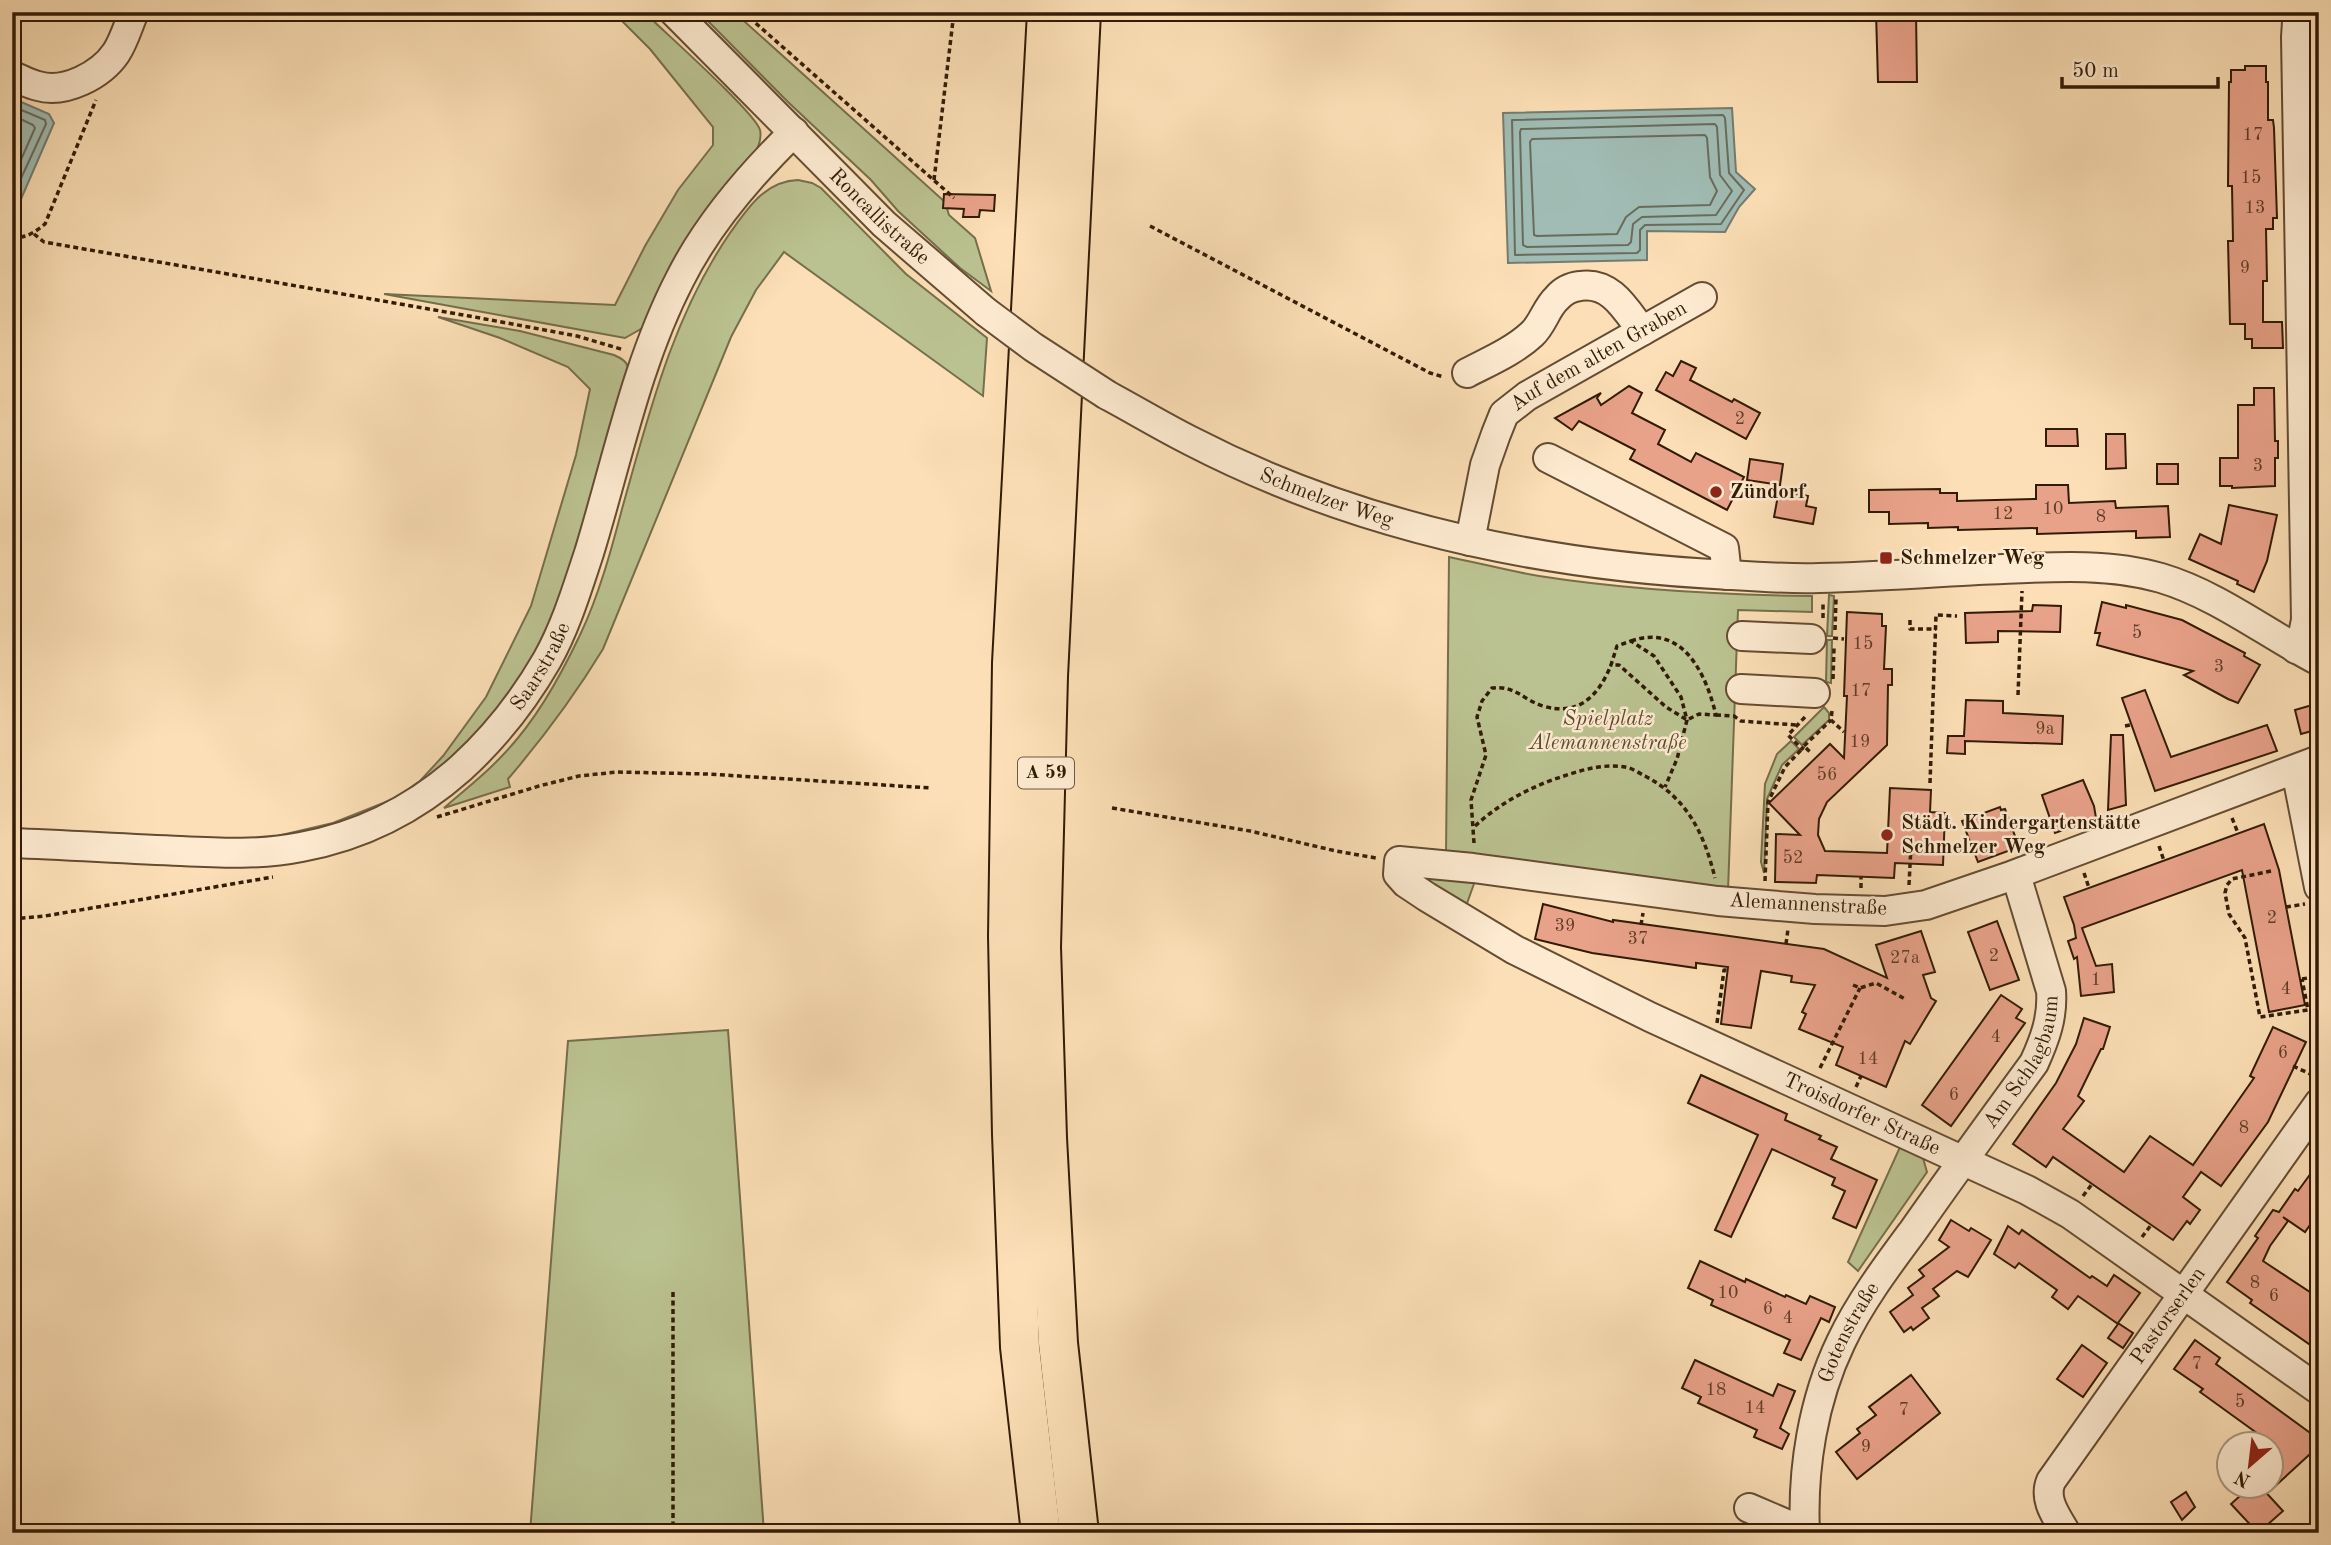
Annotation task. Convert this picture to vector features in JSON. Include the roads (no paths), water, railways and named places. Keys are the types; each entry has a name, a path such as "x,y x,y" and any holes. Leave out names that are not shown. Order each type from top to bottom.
{"highway":[{"name":"A 59","path":"1041,1533 1020,1347 1008,936 1012,663 1047,12"},
{"name":"A 59","path":"1079,1533 1058,1343 1046,1138 1041,947 1048,676 1081,12"}],"street":[{"path":"12,76 40,87 59,87 77,82 106,64 116,52 134,12"},
{"name":"Roncallistraße","path":"674,12 884,224 986,312 1051,359 1108,395"},
{"path":"2302,12 2297,22 2296,37 2310,293 2306,620 2303,635 2307,655"},
{"name":"Saarstraße","path":"12,844 198,852 264,852 298,848 363,830 406,808 448,780 491,738 528,690 548,657 574,598 646,357 679,279 700,242 724,209 794,132"},
{"path":"1466,373 1532,334 1555,299 1565,290 1578,286 1591,284 1605,288 1642,331"},
{"name":"Auf dem alten Graben","path":"1470,541 1485,465 1504,414 1527,396 1702,297"},
{"name":"Schmelzer Weg","path":"1108,395 1192,442 1282,482 1390,520 1470,541 1607,565 1727,575 1837,577 2023,568 2106,569 2160,578 2209,598 2307,655"},
{"path":"1548,458 1724,548 1727,575"},
{"path":"1742,636 1811,639"},
{"path":"1741,690 1826,696"},
{"path":"2307,765 2315,895"},
{"name":"Alemannenstraße","path":"1399,861 1712,900 1860,911 1908,908 1926,905 2016,875 2307,765"},
{"name":"Troisdorfer Straße","path":"1399,861 1398,874 1406,883 1505,944 1713,1046 1963,1159 2070,1214 2319,1390"},
{"name":"Am Schlagbaum","path":"1963,1159 2034,1063 2050,1019 2051,991 2016,875"},
{"name":"Pastorserlen","path":"2066,1533 2052,1508 2047,1491 2051,1481 2319,1103"},
{"name":"Gotenstraße","path":"1805,1532 1808,1452 1827,1378 1841,1342 1872,1288 1963,1159"},
{"path":"1749,1507 1805,1532"}],"water":[{"path":"12,98 49,114 54,123 18,206 12,204"},
{"path":"1732,108 1736,172 1755,189 1739,207 1725,232 1647,231 1647,260 1508,263 1503,113"}],"place":[{"name":"Zündorf","path":"1716,492"},
{"name":"Schmelzer Weg","path":"1886,558"},
{"name":"Städt. Kindergartenstätte Schmelzer Weg","path":"1887,835"}],"park label":[{"name":"Spielplatz Alemannenstraße","path":"1608,731"}]}
